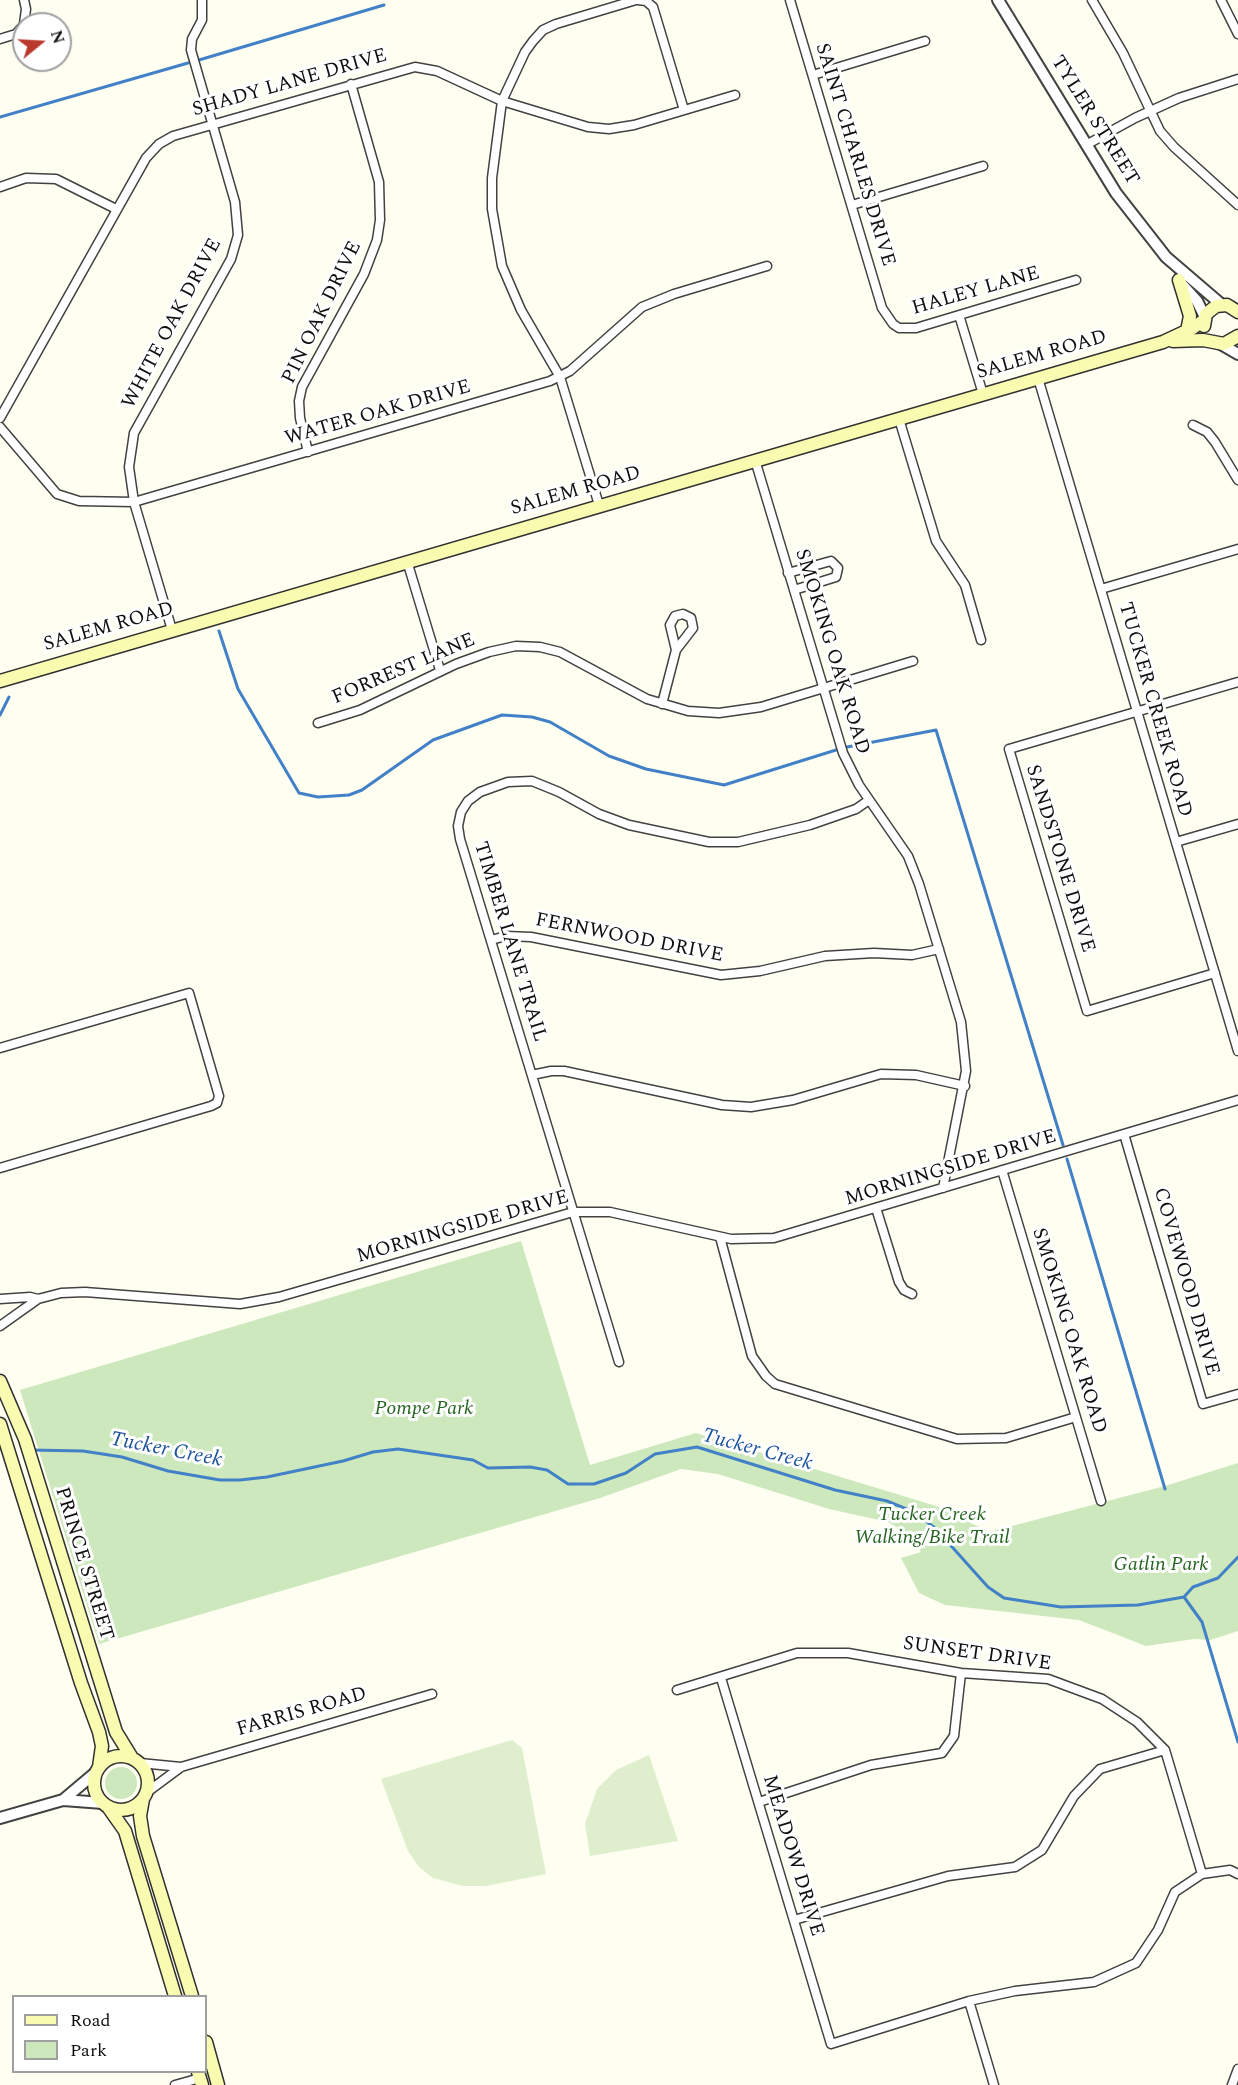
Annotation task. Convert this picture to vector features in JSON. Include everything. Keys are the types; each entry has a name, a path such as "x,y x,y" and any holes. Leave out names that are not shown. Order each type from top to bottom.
{"main road":[{"path":"1179,280 1190,316 1187,331"},
{"path":"1222,305 1237,310"},
{"name":"SALEM ROAD","path":"0,681 1163,342 1187,331 1205,319 1210,309 1222,305"},
{"path":"1205,319 1205,332 1217,342"},
{"name":"SALEM ROAD","path":"1163,342 1229,343 1238,336"},
{"name":"PRINCE STREET","path":"0,1381 25,1439 116,1732 136,1761"},
{"name":"PRINCE STREET","path":"0,1424 81,1683 99,1732 102,1746 97,1770"},
{"path":"175,1995 125,1831 94,1788 97,1770 113,1756 136,1761 148,1779 140,1816 143,1836 192,1995"},
{"path":"106,1805 129,1809 144,1796"},
{"path":"152,1919 161,1926 183,1995"},
{"path":"207,2046 218,2085"}],"street":[{"name":"WHITE OAK DRIVE","path":"172,630 134,502 129,467 134,433 235,249 238,220 236,202 191,50 192,39 202,20 202,0"},
{"path":"599,505 560,377 508,283 495,238 492,178 502,101 525,52 543,30 637,0 646,1 653,7 684,110"},
{"name":"SAINT CHARLES DRIVE","path":"790,0 887,319"},
{"name":"TYLER STREET","path":"998,0 1116,193 1166,257 1179,280 1197,301 1205,319"},
{"path":"1092,0 1123,54 1160,130 1174,147 1238,205"},
{"path":"1221,0 1238,34"},
{"path":"813,75 925,41"},
{"name":"SHADY LANE DRIVE","path":"0,418 146,158 159,144 173,136 403,69 427,68 502,101 588,127 609,129 634,125 735,95"},
{"path":"1086,145 1179,98 1238,79"},
{"name":"PIN OAK DRIVE","path":"308,452 300,418 299,401 302,387 364,274 377,240 380,220 379,182 351,84"},
{"path":"852,205 983,166"},
{"path":"0,187 26,178 56,179 116,209"},
{"name":"TYLER STREET","path":"1166,257 1222,305"},
{"name":"WATER OAK DRIVE","path":"0,427 57,494 67,499 90,502 134,502 560,377 642,307 674,294 767,266"},
{"name":"HALEY LANE","path":"887,319 900,328 907,329 1076,280"},
{"path":"959,315 983,394"},
{"path":"1217,342 1238,354"},
{"name":"TUCKER CREEK ROAD","path":"1038,378 1238,1051"},
{"path":"899,418 936,541 964,585 981,640"},
{"path":"1194,425 1207,432 1238,480"},
{"name":"SMOKING OAK ROAD","path":"755,460 843,753 869,800 908,856 939,949 965,1039 965,1086 943,1188"},
{"path":"1101,589 1238,549"},
{"path":"407,561 440,670"},
{"path":"788,573 831,561 838,567 838,574 833,578 794,590"},
{"name":"FORREST LANE","path":"318,723 360,710 440,670 504,648 540,647 570,656 634,693 688,711 734,712 761,707 914,661"},
{"path":"662,704 676,650"},
{"name":"SANDSTONE DRIVE","path":"1215,973 1087,1011 1009,749 1238,682"},
{"name":"TIMBER LANE TRAIL","path":"619,1362 458,826 461,812 468,801 489,788 508,782 532,781 612,820 709,842 738,842 779,834 856,809 869,800"},
{"path":"1176,842 1238,824"},
{"name":"FERNWOOD DRIVE","path":"491,939 506,936 531,937 721,975 760,972 825,956 874,953 912,955 939,949"},
{"path":"0,1048 189,993 219,1099 211,1106 0,1168"},
{"path":"532,1075 564,1071 722,1105 751,1107 793,1100 881,1074 916,1075 965,1086"},
{"name":"MORNINGSIDE DRIVE","path":"0,1326 38,1299 61,1293 85,1292 240,1304 289,1294 573,1212 610,1212 720,1237 745,1240 774,1238 1238,1100"},
{"name":"COVEWOOD DRIVE","path":"1124,1134 1203,1404 1238,1394"},
{"name":"SMOKING OAK ROAD","path":"1002,1170 1101,1501"},
{"path":"876,1208 899,1282 904,1290 912,1294"},
{"path":"720,1237 752,1356 766,1376 775,1384 957,1439 1006,1438 1076,1417"},
{"name":"MORNINGSIDE DRIVE","path":"0,1299 30,1297 38,1299"},
{"name":"SUNSET DRIVE","path":"677,1690 797,1653 848,1653 961,1673 1048,1678 1102,1699 1137,1722 1165,1750 1202,1874"},
{"path":"759,1802 871,1765 942,1753 954,1736 961,1673"},
{"name":"MEADOW DRIVE","path":"721,1678 831,2044 969,2001"},
{"name":"FARRIS ROAD","path":"144,1796 181,1767 432,1694"},
{"path":"794,1920 948,1876 1015,1868 1042,1850 1074,1796 1100,1769 1165,1750"},
{"name":"FARRIS ROAD","path":"136,1761 181,1767"},
{"path":"63,1800 97,1770"},
{"path":"0,1818 63,1800 106,1805"},
{"path":"994,2085 969,2001 1015,1991 1094,1982 1136,1963 1158,1930 1175,1892 1202,1874 1230,1870 1238,1874"},
{"path":"1232,2085 1238,2068"},
{"path":"175,2085 202,2080"}],"green space":[{"name":"Pompe Park","path":"521,1241 590,1465 696,1433 936,1506 989,1532 1165,1486 1238,1463 1238,1631 1210,1640 1194,1639 1146,1646 1079,1620 945,1605 919,1593 901,1558 921,1552 907,1533 888,1522 829,1509 718,1474 681,1469 600,1498 99,1644 20,1390"},
{"path":"512,1740 522,1748 546,1874 486,1886 463,1886 433,1878 419,1867 408,1851 381,1779"},
{"path":"649,1755 678,1841 590,1856 585,1824 597,1789 616,1770"},
{"path":"121,1767 133,1771 137,1783 133,1795 121,1799 109,1795 105,1783 109,1771"}],"waterway":[{"path":"199,60 384,5"},
{"path":"0,117 188,63"},
{"path":"219,631 238,689 299,793 318,797 349,795 362,790 433,740 502,715 532,717 550,722 609,756 646,769 724,785 836,750"},
{"path":"0,715 9,697"},
{"path":"847,747 936,730 1063,1145"},
{"path":"1067,1159 1165,1489"},
{"name":"Tucker Creek","path":"31,1450 83,1451 122,1457 168,1471 220,1480 240,1480 267,1477 343,1461 373,1452 398,1449 473,1460 488,1468 530,1467 547,1470 568,1484 594,1484 626,1473 655,1454 697,1447 835,1490 887,1501 916,1513 936,1529 988,1587 1004,1598 1061,1607 1138,1605 1184,1597 1193,1587 1218,1578 1238,1557"},
{"path":"1184,1597 1202,1622 1238,1742"}],"park label":[{"name":"Tucker Creek Walking/Bike Trail","path":"932,1528"},
{"name":"Gatlin Park","path":"1161,1566"}]}
